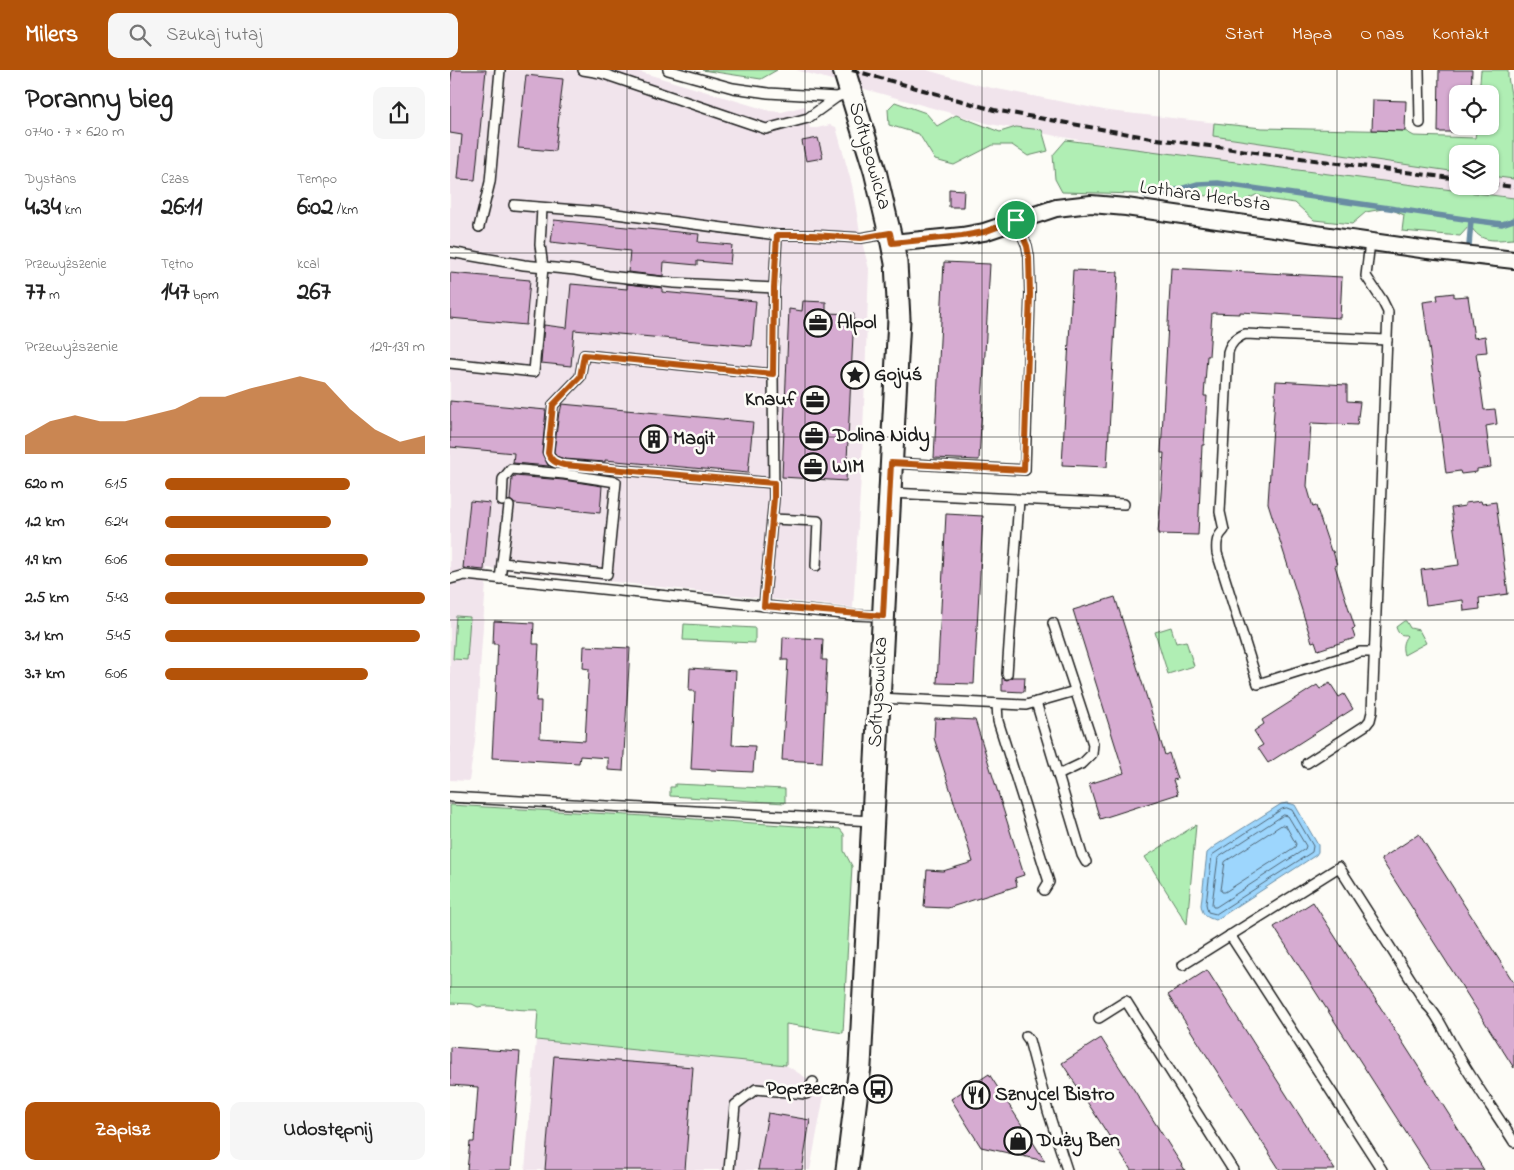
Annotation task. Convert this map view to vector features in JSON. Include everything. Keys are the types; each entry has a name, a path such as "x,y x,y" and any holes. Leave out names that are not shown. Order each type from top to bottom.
{"street":[{"name":"Sołtysowicka","path":"844,70 844,94 875,170 891,238 896,263 899,319 860,1066 848,1170"},
{"name":"Lothara Herbsta","path":"891,238 962,236 984,232 1056,208 1091,204 1126,207 1428,250 1514,260"}],"lane":[{"path":"480,227 490,182 500,70"},
{"path":"583,70 601,73 766,129 808,118 844,94"},
{"path":"668,70 734,88 768,93 844,94"},
{"path":"1419,70 1420,123"},
{"path":"514,205 601,212 777,235 891,238"},
{"path":"450,363 534,372 543,267 540,245 542,208"},
{"path":"891,463 1024,470 1030,294 1029,257 1027,246 1016,220"},
{"path":"764,606 774,483 774,288 777,235"},
{"path":"1307,763 1360,730 1370,720 1372,712 1388,312 1366,276 1370,242"},
{"path":"450,252 543,267 674,283 774,288"},
{"path":"1375,652 1360,652 1258,684 1217,553 1216,543 1224,530 1220,512 1228,352 1230,344 1245,334 1387,340"},
{"path":"773,374 584,355 580,377 553,405 548,453 552,461 564,465 774,483"},
{"path":"500,579 506,504 504,480 511,469 564,474 616,482 607,574 502,563"},
{"path":"890,493 1124,504"},
{"path":"1007,674 1019,500"},
{"path":"772,519 818,521 816,566"},
{"path":"450,579 465,575 764,606 883,616"},
{"path":"1053,623 1093,744 1092,754 1083,763 1058,775"},
{"path":"879,698 1026,705 1075,691"},
{"path":"1036,702 1082,855 1086,862"},
{"path":"997,704 998,721 1049,882 1044,890"},
{"path":"450,797 872,822"},
{"path":"1183,965 1339,867 1427,1006 1432,1009 1514,1142"},
{"path":"1230,935 1382,1170"},
{"path":"1099,1018 1126,1001 1233,1170"},
{"path":"1026,1036 1029,1040 1048,1111 1067,1170"},
{"path":"728,1170 735,1105 756,1089 806,1094 814,1082"}],"shaded area":[{"path":"450,70 634,70 770,111 782,112 805,106 810,128 830,125 836,127 852,185 861,238 869,269 862,460 853,608 487,568 475,742 469,781 450,780"},
{"path":"796,70 927,70 982,86 1109,111 1262,128 1449,161 1449,195 1499,195 1499,167 1514,167 1514,208 1223,166 990,124"},
{"path":"536,1040 786,1065 825,1090 810,1170 525,1170"}],"green space":[{"path":"702,70 777,70 761,79"},
{"path":"1481,70 1508,70 1514,112 1514,179 1499,177 1499,145 1449,145 1449,171 1213,136 1214,123 1262,128 1405,131 1414,136 1475,138 1476,135 1499,135 1499,85 1480,85"},
{"path":"895,102 926,113 937,126 956,115 1000,132 1016,127 1042,130 1048,151 1028,156 1012,145 993,145 954,165 935,160 919,134 889,125 888,109"},
{"path":"1066,140 1449,190 1449,195 1491,195 1514,198 1514,239 1489,240 1479,235 1470,225 1460,236 1402,231 1404,215 1388,208 1366,212 1352,224 1314,220 1295,203 1256,195 1237,204 1213,196 1062,192 1055,179 1053,155"},
{"path":"456,616 470,617 467,660 453,659"},
{"path":"1406,621 1410,628 1419,630 1426,643 1404,655 1403,645 1407,636 1399,633 1396,627"},
{"path":"684,624 755,628 755,643 683,640"},
{"path":"1171,627 1176,643 1186,641 1194,666 1168,674 1155,632"},
{"path":"675,784 785,789 785,803 670,796 670,787 675,787"},
{"path":"450,805 840,829 844,834 844,851 852,866 843,1033 786,1024 786,1065 536,1040 538,1010 492,1006 478,1007 472,1004 450,1003"},
{"path":"1196,825 1187,924 1145,857"}],"water":[{"path":"1281,804 1295,805 1318,845 1316,855 1216,920 1208,917 1202,911 1201,905 1207,853"}],"building":[{"path":"452,70 486,70 475,180 458,179 462,135 450,133"},
{"path":"1439,70 1472,70 1471,85 1449,85 1449,132 1438,132"},
{"path":"526,75 563,79 555,151 518,148"},
{"path":"1373,100 1406,101 1405,131 1372,130"},
{"path":"818,138 823,158 806,161 802,141"},
{"path":"949,189 964,190 963,207 949,207"},
{"path":"554,220 699,234 698,242 732,245 730,264 697,261 697,265 664,262 663,276 628,272 630,251 551,242"},
{"path":"944,262 990,264 979,460 934,458"},
{"path":"1171,268 1342,277 1340,318 1240,312 1240,314 1212,313 1204,396 1207,396 1204,445 1202,445 1198,535 1158,534 1164,453 1161,453"},
{"path":"1073,270 1118,272 1107,467 1062,465"},
{"path":"450,273 530,280 526,325 450,318"},
{"path":"571,284 627,289 627,284 662,288 662,292 756,301 752,346 574,330 571,366 541,363 544,325 567,328"},
{"path":"1454,293 1454,297 1468,296 1474,338 1485,336 1487,352 1476,353 1484,410 1495,409 1497,424 1486,426 1491,467 1477,469 1477,472 1461,474 1460,471 1446,473 1423,302 1438,300 1437,295"},
{"path":"803,301 826,302 826,313 854,314 846,481 782,477 789,309 802,311"},
{"path":"1276,381 1347,385 1347,401 1360,402 1357,425 1311,423 1307,486 1313,507 1316,506 1331,551 1333,551 1337,565 1335,566 1355,628 1352,629 1355,638 1318,650 1315,641 1312,642 1268,503"},
{"path":"450,401 546,410 542,453 549,466 513,463 514,453 450,447"},
{"name":"Magit","path":"562,404 753,422 748,473 605,460 605,462 565,459 556,456 554,452 559,412"},
{"path":"514,476 563,480 602,486 600,513 515,504 510,500 512,478"},
{"path":"470,501 490,503 484,570 463,568"},
{"path":"1481,501 1482,504 1496,502 1508,594 1479,598 1480,609 1464,611 1463,600 1426,605 1421,570 1459,565 1451,508 1465,506 1465,503"},
{"path":"946,514 983,516 974,684 937,683"},
{"path":"1115,597 1165,755 1169,753 1177,779 1173,780 1178,794 1100,819 1089,784 1124,773 1073,610"},
{"path":"494,621 534,623 533,644 539,644 536,701 541,701 540,738 585,741 589,669 583,668 584,646 630,648 623,771 608,770 608,758 580,756 579,763 492,758 498,644 493,644"},
{"path":"783,637 823,639 822,660 827,660 822,762 782,760 788,660 782,660"},
{"path":"690,668 736,671 732,745 755,746 753,772 691,769 695,691 689,691"},
{"path":"1012,677 1025,677 1024,692 1002,691 1002,678 1007,680"},
{"path":"1330,683 1339,697 1344,694 1353,709 1268,763 1258,748 1263,745 1254,731 1264,724 1262,720 1317,685 1320,689"},
{"path":"935,718 975,720 1024,875 1015,878 1017,886 948,908 924,907 927,870 943,871 973,862 934,738"},
{"path":"1419,834 1514,983 1514,1068 1381,859"},
{"path":"1313,902 1484,1170 1430,1170 1274,927"},
{"path":"1207,970 1335,1170 1280,1170 1168,995"},
{"path":"1101,1038 1185,1170 1131,1170 1062,1063"},
{"path":"450,1047 520,1052 511,1170 467,1170 470,1142 474,1142 478,1087 450,1085"},
{"path":"554,1056 693,1067 685,1170 545,1170"},
{"path":"989,1074 1045,1161 981,1147 951,1099"},
{"path":"768,1113 810,1120 802,1170 758,1170"}],"waterway":[{"path":"1145,195 1170,192 1198,184 1218,183 1471,220"},
{"path":"1469,246 1471,220 1502,224 1514,220"}],"railway":[{"path":"852,70 994,110 1157,139 1449,178"},
{"path":"1499,185 1514,187"}],"place":[{"name":"Alpol","path":"818,323"},
{"name":"Gojuś","path":"855,375"},
{"name":"Knauf","path":"815,400"},
{"name":"Dolina Nidy","path":"814,436"},
{"name":"Magit","path":"654,439"},
{"name":"WIM","path":"813,467"},
{"name":"Poprzeczna","path":"878,1089"},
{"name":"Sznycel Bistro","path":"976,1095"},
{"name":"Duży Ben","path":"1018,1141"}],"route":[{"path":"1016,220 1027,246 1029,257 1030,294 1024,470 891,463 883,616 853,615 764,606 774,483 564,465 552,461 550,458 548,453 553,405 580,377 584,355 773,374 777,235 861,238 890,233 892,243 984,232 1016,220"}]}
